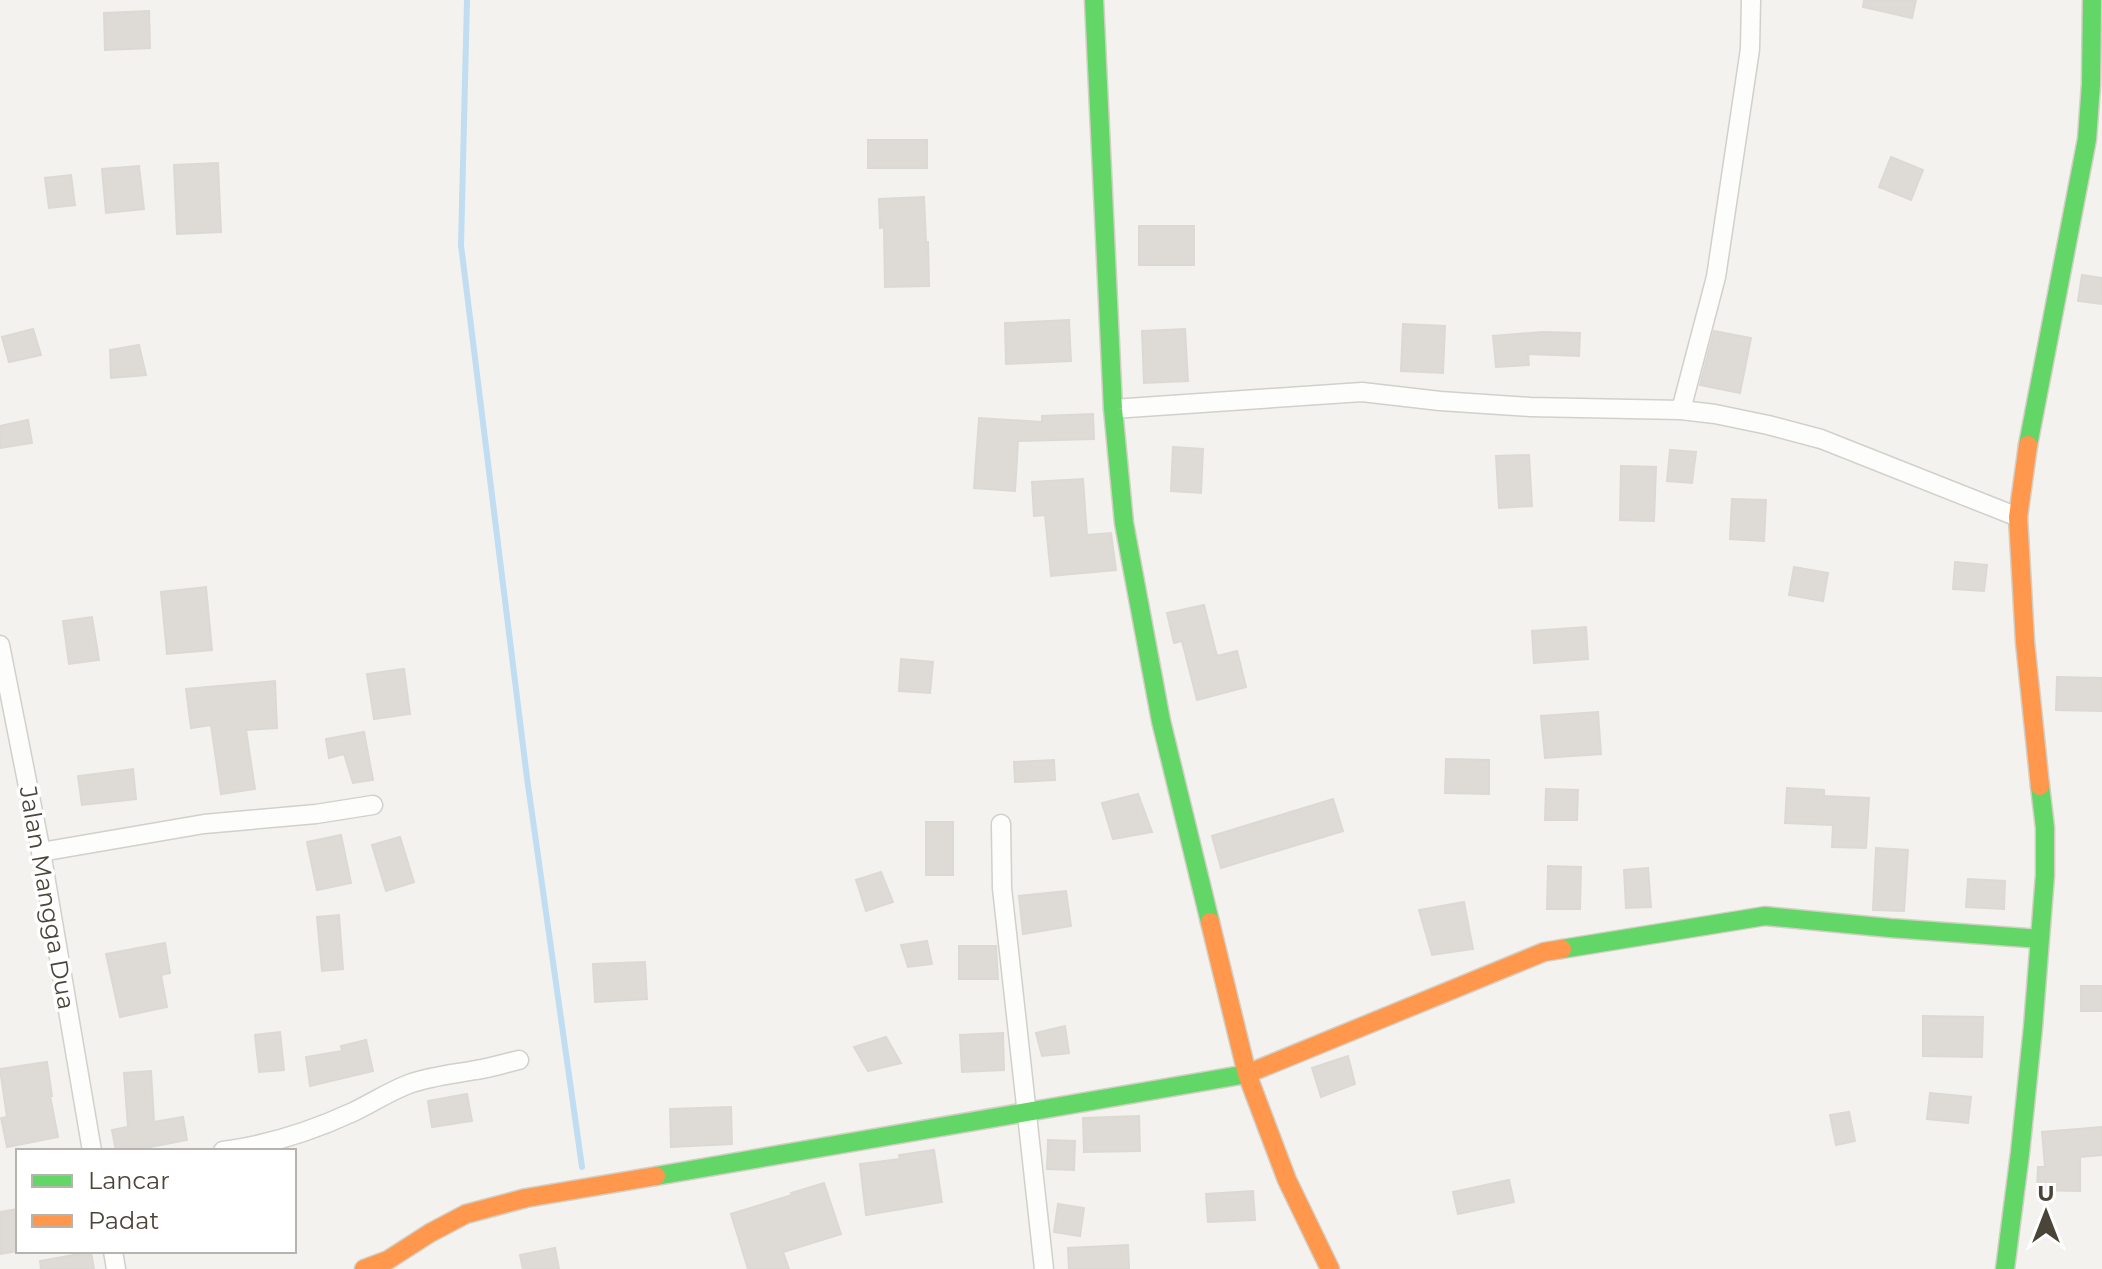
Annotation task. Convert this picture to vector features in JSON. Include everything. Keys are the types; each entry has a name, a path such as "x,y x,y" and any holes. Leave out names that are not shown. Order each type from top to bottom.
{"street":[{"path":"1094,0 1113,409 1124,523 1161,721 1247,1074 1287,1180 1330,1269"},
{"path":"1681,410 1716,277 1750,49 1751,0"},
{"path":"2005,1269 2021,1137 2045,875 2045,828 2025,642 2018,517 2025,459 2087,139 2092,0"},
{"path":"1113,409 1362,392 1530,407 1681,410 1715,414 1821,439 2018,517"},
{"name":"Jalan Mangga Dua","path":"0,645 41,852 92,1149"},
{"path":"41,852 204,824 316,814 373,805"},
{"path":"1001,824 1002,888 1044,1269"},
{"path":"364,1269 388,1260 466,1214 526,1198 1247,1074 1544,952 1765,916 2040,939"},
{"path":"241,1149 318,1126 428,1078 481,1070 519,1060"}],"building":[{"path":"1864,0 1916,0 1912,18 1863,7"},
{"path":"149,11 150,48 105,50 104,13"},
{"path":"868,140 927,140 927,168 868,168"},
{"path":"1891,157 1923,170 1911,200 1879,187"},
{"path":"218,163 221,232 177,234 174,165"},
{"path":"139,166 144,209 106,213 102,169"},
{"path":"71,175 75,205 49,208 45,178"},
{"path":"924,197 929,286 885,287 884,227 880,228 879,199"},
{"path":"1139,226 1194,226 1194,265 1139,265"},
{"path":"2082,275 2102,278 2102,304 2078,301"},
{"path":"1069,320 1071,361 1006,364 1005,323"},
{"path":"1403,324 1445,326 1443,373 1401,371"},
{"path":"33,329 41,355 9,362 2,337"},
{"path":"1185,329 1188,381 1144,383 1142,331"},
{"path":"1714,331 1751,338 1740,393 1700,385"},
{"path":"1580,333 1579,356 1528,354 1529,365 1496,367 1493,336"},
{"path":"139,345 146,375 111,378 110,350"},
{"path":"1093,414 1094,439 1018,441 1015,491 974,488 979,418 1042,422 1042,416"},
{"path":"28,420 32,443 0,448 0,426"},
{"path":"1173,447 1203,449 1201,493 1171,491"},
{"path":"1670,450 1696,452 1692,483 1667,481"},
{"path":"1529,455 1532,506 1499,508 1496,456"},
{"path":"1621,466 1656,467 1654,521 1620,520"},
{"path":"1083,479 1087,535 1111,533 1116,570 1051,576 1045,515 1034,516 1032,482"},
{"path":"1732,499 1766,500 1764,541 1730,539"},
{"path":"1955,562 1987,565 1984,591 1953,589"},
{"path":"1794,567 1828,573 1823,601 1789,595"},
{"path":"206,587 212,650 167,654 161,592"},
{"path":"1204,605 1217,656 1237,651 1246,687 1197,700 1182,641 1174,643 1167,613"},
{"path":"92,617 99,660 69,664 63,621"},
{"path":"1586,627 1588,659 1534,663 1532,631"},
{"path":"901,659 933,662 930,693 899,691"},
{"path":"404,669 410,714 374,719 367,674"},
{"path":"2057,677 2102,678 2102,711 2056,710"},
{"path":"275,681 277,728 246,730 255,789 221,794 211,725 191,728 186,689"},
{"path":"1598,712 1601,754 1545,758 1541,716"},
{"path":"364,732 373,780 353,783 344,754 329,758 326,739"},
{"path":"1446,759 1489,760 1489,794 1445,793"},
{"path":"1054,760 1055,780 1015,782 1014,762"},
{"path":"133,769 136,799 82,805 78,776"},
{"path":"1787,788 1824,790 1824,796 1869,798 1866,848 1832,847 1833,825 1785,823"},
{"path":"1546,789 1578,790 1577,820 1545,820"},
{"path":"1138,794 1152,832 1113,839 1102,803"},
{"path":"1333,799 1343,831 1221,868 1212,836"},
{"path":"926,822 953,822 953,875 926,875"},
{"path":"341,835 351,883 317,890 307,842"},
{"path":"400,837 414,882 386,891 372,845"},
{"path":"1876,848 1908,850 1904,911 1873,910"},
{"path":"1548,866 1581,867 1580,909 1547,909"},
{"path":"1648,868 1651,907 1626,908 1624,870"},
{"path":"881,872 893,902 866,911 856,880"},
{"path":"1968,879 2005,881 2004,909 1966,907"},
{"path":"1066,891 1071,926 1023,934 1019,896"},
{"path":"1464,902 1473,949 1432,955 1419,910"},
{"path":"339,915 343,969 322,971 317,917"},
{"path":"927,941 932,964 908,967 901,945"},
{"path":"165,943 170,973 161,975 167,1007 120,1017 106,954"},
{"path":"959,946 996,946 998,979 959,979"},
{"path":"645,962 647,999 595,1002 593,964"},
{"path":"2081,986 2102,986 2102,1011 2081,1011"},
{"path":"1923,1016 1983,1017 1982,1057 1923,1056"},
{"path":"1065,1026 1069,1053 1042,1056 1036,1033"},
{"path":"280,1032 284,1070 259,1072 255,1035"},
{"path":"1003,1033 1004,1070 962,1072 960,1035"},
{"path":"886,1037 901,1063 868,1071 854,1047"},
{"path":"366,1040 373,1071 310,1086 306,1057 342,1051 341,1046"},
{"path":"1348,1056 1355,1084 1321,1097 1312,1068"},
{"path":"47,1062 58,1137 7,1147 1,1118 7,1117 0,1069"},
{"path":"151,1071 154,1122 183,1117 187,1140 140,1149 116,1149 112,1130 128,1127 124,1073"},
{"path":"1930,1093 1971,1097 1968,1123 1927,1119"},
{"path":"467,1094 472,1121 432,1127 428,1101"},
{"path":"731,1107 732,1144 671,1147 670,1109"},
{"path":"1849,1112 1855,1141 1836,1145 1830,1115"},
{"path":"1139,1116 1140,1151 1084,1152 1083,1118"},
{"path":"2102,1127 2102,1155 2080,1157 2080,1191 2037,1190 2038,1167 2045,1167 2042,1132"},
{"path":"1048,1140 1075,1141 1074,1170 1047,1169"},
{"path":"934,1150 942,1202 866,1215 860,1164 900,1159 899,1155"},
{"path":"1509,1180 1514,1202 1458,1214 1453,1192"},
{"path":"824,1183 841,1234 783,1252 789,1269 748,1269 731,1214"},
{"path":"1253,1191 1255,1220 1208,1222 1206,1194"},
{"path":"1058,1204 1084,1208 1080,1236 1054,1232"},
{"path":"16,1209 16,1251 0,1254 0,1212"},
{"path":"1128,1245 1129,1269 1069,1269 1068,1248"},
{"path":"555,1248 559,1269 523,1269 520,1255"},
{"path":"91,1253 94,1269 41,1269 40,1261"}],"waterway":[{"path":"467,0 461,245 527,778 582,1167"}],"traffic: fast":[{"path":"1094,0 1113,409 1124,523 1161,721 1210,922"},
{"path":"2028,445 2087,139 2092,0"},
{"path":"2005,1269 2033,1027 2045,875 2045,828 2040,786"},
{"path":"1562,949 1765,916 2040,939"},
{"path":"656,1176 1254,1071"}],"traffic: slow":[{"path":"2028,445 2018,517 2025,642 2040,786"},
{"path":"1210,922 1247,1074 1287,1180 1330,1269"},
{"path":"1254,1071 1544,952 1562,949"},
{"path":"364,1269 388,1260 466,1214 526,1198 656,1176"}]}
